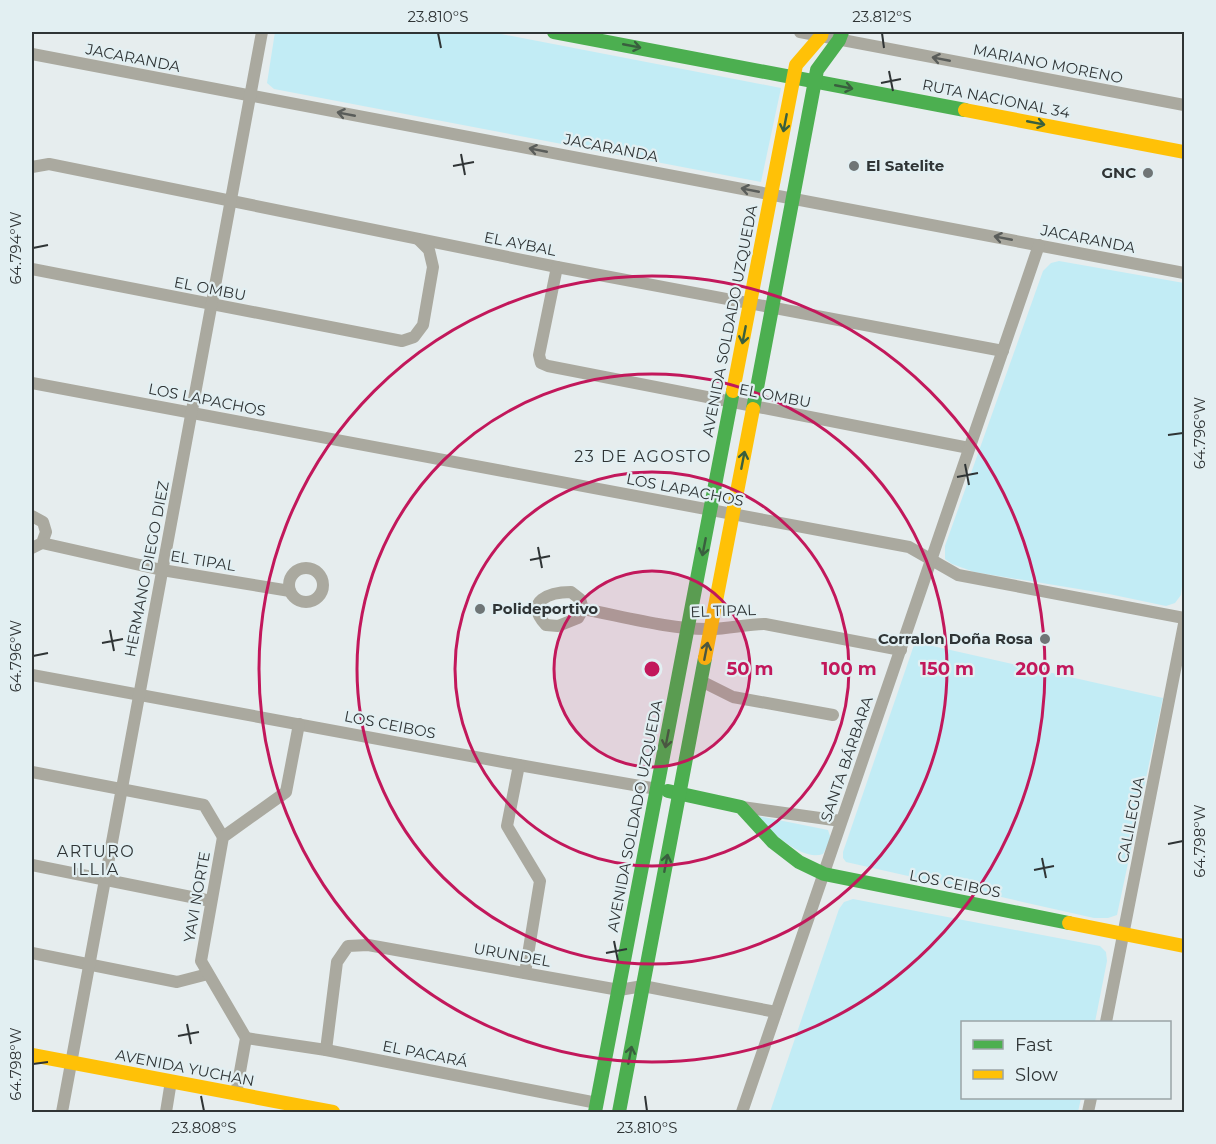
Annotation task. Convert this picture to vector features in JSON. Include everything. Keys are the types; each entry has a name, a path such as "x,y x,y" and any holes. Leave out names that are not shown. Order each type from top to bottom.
{"main road":[{"name":"RUTA NACIONAL 34","path":"554,32 795,71 1185,139"},
{"name":"RUTA NACIONAL 34","path":"623,32 795,71"},
{"path":"795,71 821,34"},
{"path":"619,1113 816,75 841,36"},
{"name":"AVENIDA SOLDADO UZQUEDA","path":"596,1108 795,71"},
{"name":"RUTA NACIONAL 34","path":"816,75 1185,152"},
{"name":"LOS CEIBOS","path":"657,789 741,807 773,842 799,862 824,874 1185,946"},
{"name":"AVENIDA YUCHAN","path":"32,1055 236,1094 272,1107 333,1113"}],"street":[{"name":"HERMANO DIEGO DIEZ","path":"62,1113 262,32"},
{"name":"MARIANO MORENO","path":"800,32 841,36 1185,105"},
{"name":"JACARANDA","path":"32,54 1185,273"},
{"name":"EL AYBAL","path":"32,166 49,164 557,267 1003,351"},
{"name":"EL OMBU","path":"32,269 402,341 414,337 423,325 433,267 429,250 418,239"},
{"name":"SANTA BÁRBARA","path":"742,1113 1039,245"},
{"name":"EL OMBU","path":"557,267 539,355 541,363 731,403 969,448"},
{"name":"LOS LAPACHOS","path":"32,383 909,547 958,575 1185,618"},
{"name":"EL TIPAL","path":"32,516 39,518 45,527 45,538 37,545"},
{"name":"EL TIPAL","path":"37,545 162,570 290,591"},
{"name":"EL TIPAL","path":"583,609 688,628 710,629 744,624 765,624 901,650"},
{"name":"CALILEGUA","path":"1106,1021 1185,624"},
{"name":"LOS CEIBOS","path":"32,675 657,789"},
{"path":"701,681 733,697 833,715"},
{"name":"YAVI NORTE","path":"246,1038 201,961 211,901 223,837 286,792 299,724"},
{"path":"519,765 507,826 540,881 525,973"},
{"path":"32,772 204,805 223,837"},
{"name":"LOS CEIBOS","path":"741,807 841,821"},
{"path":"32,865 211,901"},
{"name":"URUNDEL","path":"326,1050 336,962 348,946 368,945 619,990 643,987 776,1012"},
{"path":"32,953 177,982 208,974"},
{"path":"236,1094 246,1038"},
{"name":"EL PACARÁ","path":"246,1038 326,1050 596,1108"},
{"path":"165,1113 171,1082"}],"shaded area":[{"path":"275,32 491,32 781,88 761,182 274,89 267,83"},
{"path":"1059,261 1184,283 1184,568 1181,595 1175,603 1166,606 1109,594 974,572 945,559 945,546 1043,271 1051,263"},
{"path":"915,642 1163,698 1117,915 1108,918 1094,918 846,862 843,858 843,852"},
{"path":"753,815 828,830 831,839 823,854 805,853 786,843"},
{"path":"853,899 1100,946 1106,952 1107,961 1095,1021 961,1021 961,1099 1081,1099 1078,1112 770,1112 839,909 844,902"}],"traffic: fast":[{"path":"554,32 965,110"},
{"path":"753,409 817,70 839,40 842,32"},
{"path":"595,1112 733,391"},
{"path":"619,1112 705,658"},
{"path":"668,791 741,807 773,842 799,862 824,874 1069,923"}],"traffic: slow":[{"path":"733,391 796,65 822,32"},
{"path":"965,110 1184,152"},
{"path":"705,658 753,409"},
{"path":"1069,923 1184,946"},
{"path":"32,1055 333,1112"}],"place":[{"name":"El Satelite","path":"854,166"},
{"name":"GNC","path":"1148,173"},
{"name":"Polideportivo","path":"480,609"},
{"name":"Corralon Doña Rosa","path":"1045,639"}],"district":[{"name":"23 DE AGOSTO","path":"643,456"},
{"name":"ARTURO ILLIA","path":"96,860"}]}
